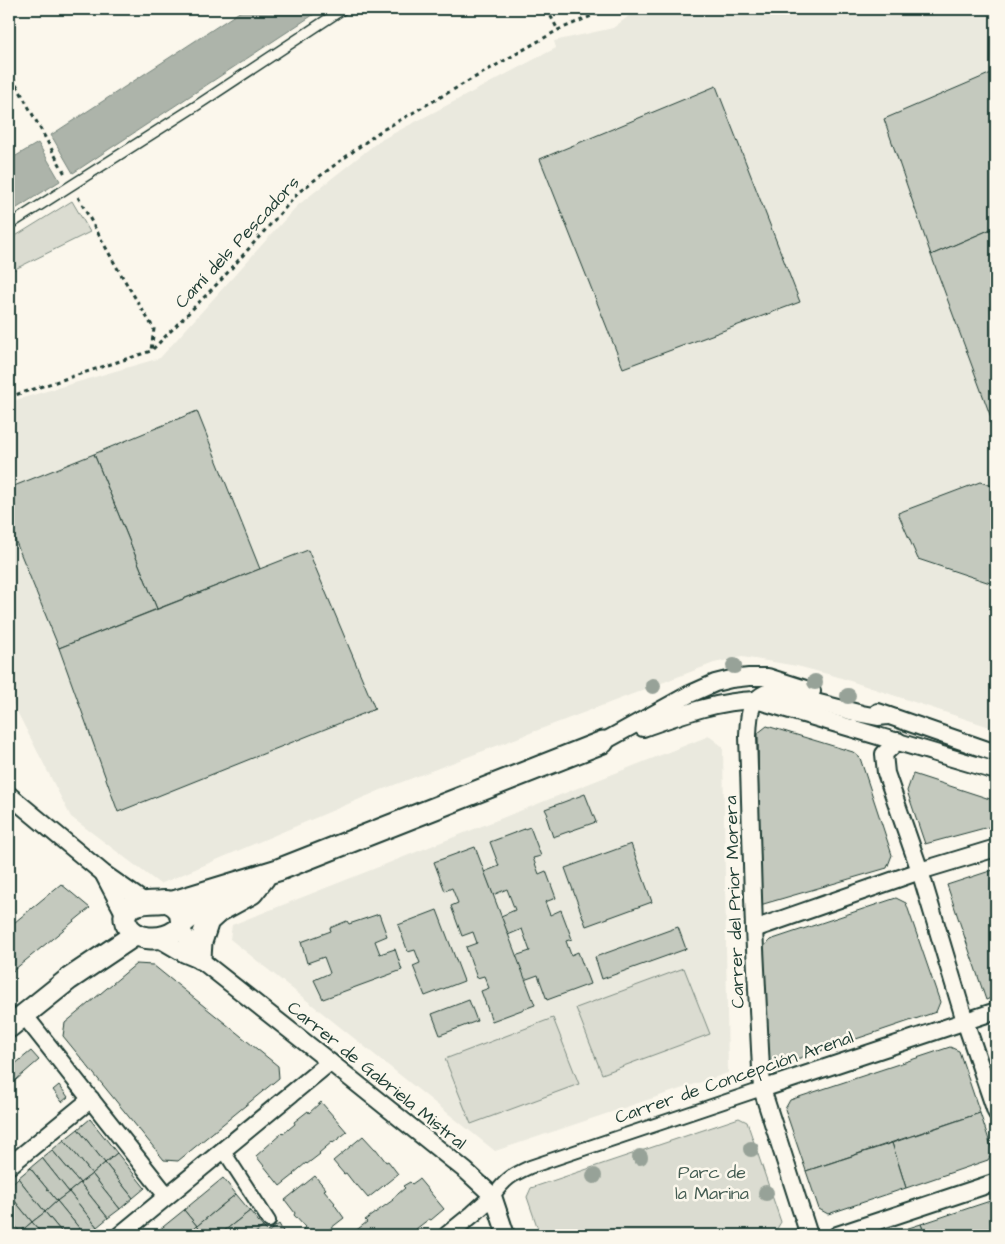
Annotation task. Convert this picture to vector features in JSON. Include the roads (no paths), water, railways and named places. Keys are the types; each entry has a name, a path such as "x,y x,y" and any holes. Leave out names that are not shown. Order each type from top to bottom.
{"street":[{"path":"603,742 653,713 715,683 731,679 768,676 996,753"},
{"path":"756,700 763,694 772,691 862,714 878,717 888,716"},
{"path":"103,873 136,927 164,937 175,932 203,908 271,874 603,742 685,713 738,700 756,700 996,771"},
{"name":"Carrer del Prior Morera","path":"756,700 748,718 748,736 754,929 762,1089 809,1235"},
{"path":"898,741 884,754 886,773 920,871 965,1021 996,1112"},
{"path":"9,795 103,873 146,903"},
{"path":"754,929 920,871 996,848"},
{"path":"136,927 127,910 135,904 170,902 271,874"},
{"path":"201,959 201,942 208,921 219,911 252,893 271,874"},
{"path":"170,902 178,909 181,915 181,926"},
{"name":"Carrer de Gabriela Mistral","path":"181,926 201,959"},
{"path":"136,927 16,1021 91,1099 167,1196"},
{"name":"Carrer de Gabriela Mistral","path":"136,927 186,954 201,959 466,1171 493,1196 506,1235"},
{"name":"Carrer de Concepción Arenal","path":"493,1196 504,1182 530,1167 996,1011"},
{"path":"125,1234 167,1196 330,1062"},
{"path":"9,1166 91,1099"},
{"path":"223,1150 269,1221"},
{"path":"837,1235 996,1182"},
{"path":"447,1235 493,1196"}],"lane":[{"path":"9,225 196,106 343,9"}],"park label":[{"name":"Parc de la Marina","path":"712,1182"}]}
